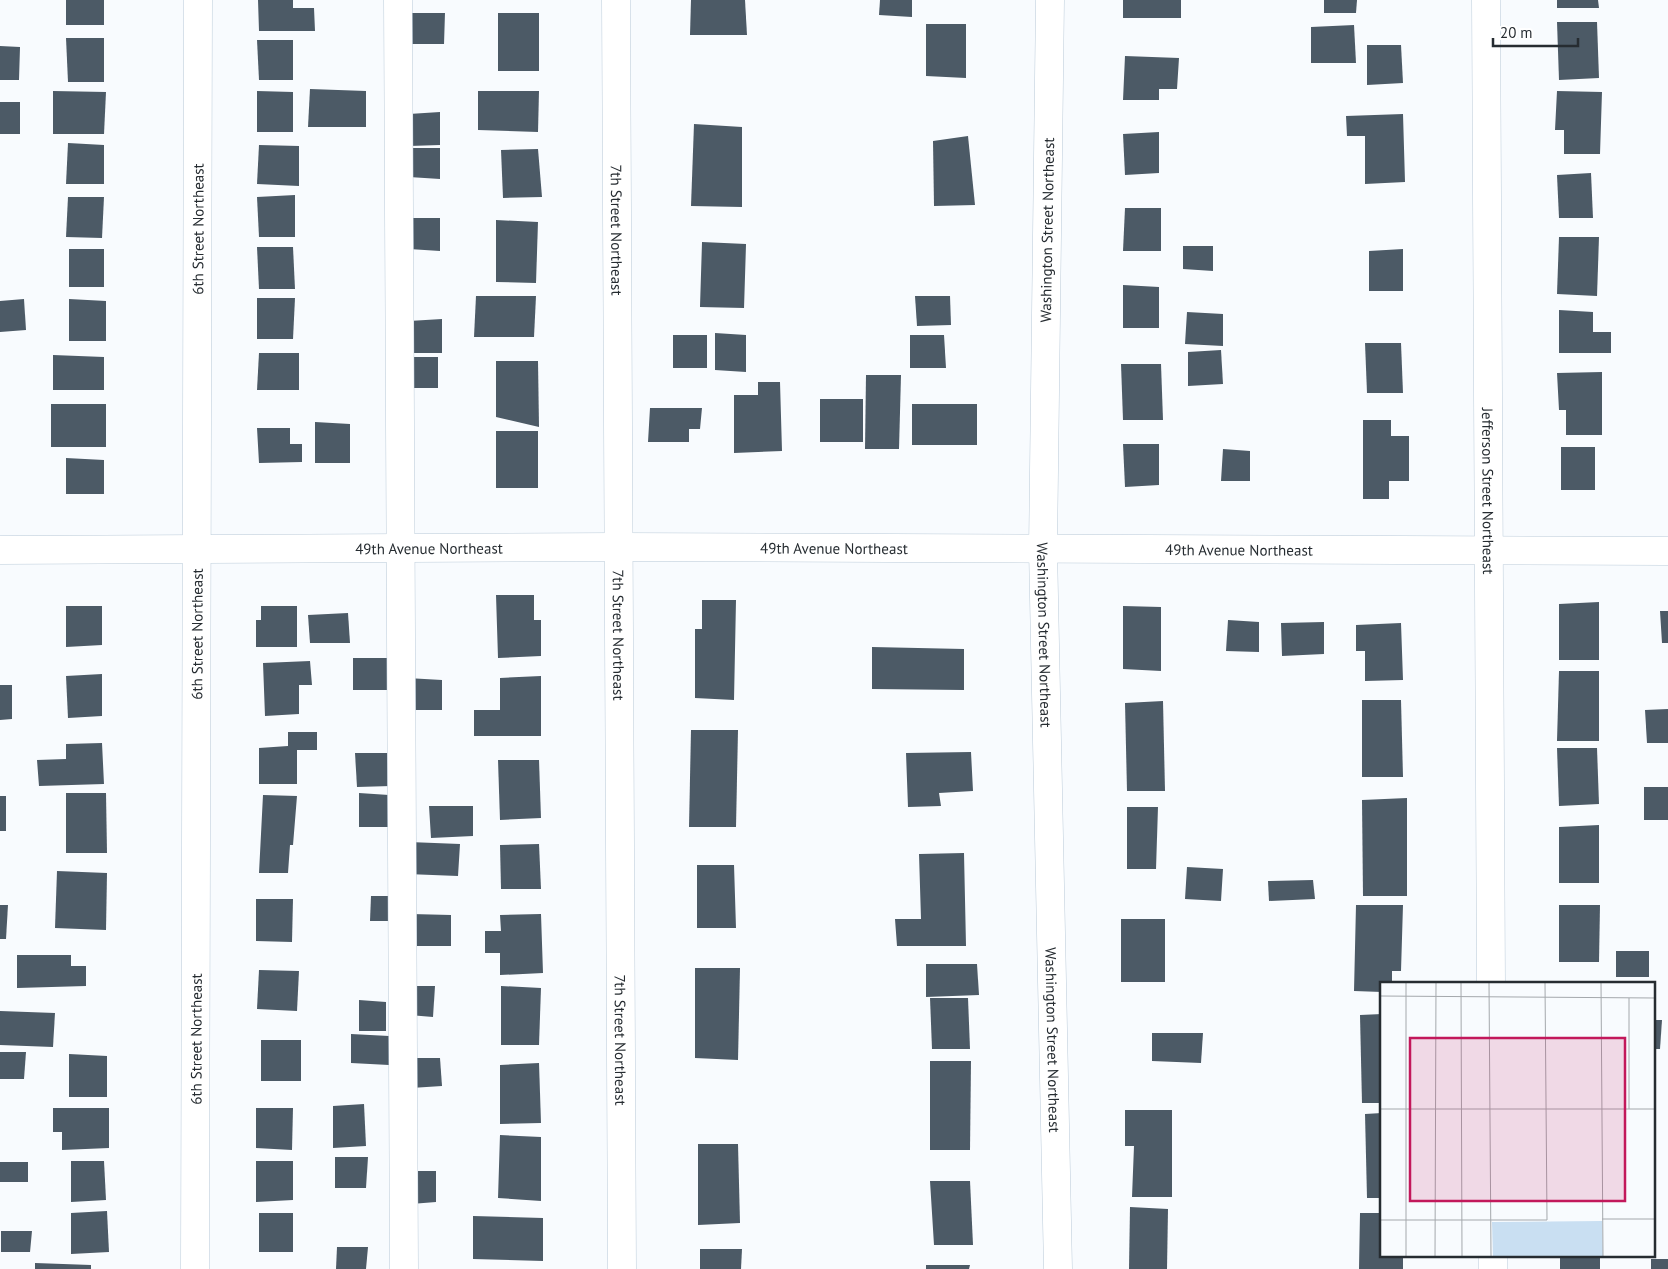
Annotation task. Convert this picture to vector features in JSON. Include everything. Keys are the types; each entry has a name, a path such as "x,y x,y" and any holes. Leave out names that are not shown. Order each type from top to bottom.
{"street":[{"name":"6th Street Northeast","path":"195,1269 198,0"},
{"path":"398,0 404,1269"},
{"name":"7th Street Northeast","path":"616,0 617,547 622,1269"},
{"name":"Washington Street Northeast","path":"1050,0 1043,549 1058,1269"},
{"name":"Jefferson Street Northeast","path":"1486,0 1491,982"},
{"name":"49th Avenue Northeast","path":"0,550 617,547 1668,551"},
{"path":"1493,1256 1493,1269"}],"building":[{"path":"66,0 104,0 104,25 66,25"},
{"path":"258,0 293,0 293,8 314,8 315,31 259,31"},
{"path":"691,0 745,0 747,35 690,35"},
{"path":"880,0 912,0 912,17 879,15"},
{"path":"1123,0 1181,0 1181,18 1123,18"},
{"path":"1324,0 1357,0 1356,13 1324,13"},
{"path":"1557,0 1598,0 1599,8 1557,8"},
{"path":"409,13 445,13 444,44 409,44"},
{"path":"498,13 539,13 539,71 498,71"},
{"path":"1557,22 1597,22 1599,78 1559,80"},
{"path":"926,24 966,24 966,78 926,76"},
{"path":"1354,25 1356,63 1311,63 1311,27"},
{"path":"66,38 104,38 104,82 68,82"},
{"path":"257,40 293,40 293,80 259,80"},
{"path":"1367,45 1401,45 1403,83 1367,85"},
{"path":"0,46 20,47 19,80 0,80"},
{"path":"1125,56 1179,58 1177,89 1159,89 1159,100 1123,100"},
{"path":"310,89 366,91 366,127 308,127"},
{"path":"53,91 106,92 104,134 53,134"},
{"path":"257,91 293,92 293,132 257,132"},
{"path":"478,91 539,91 538,132 478,130"},
{"path":"1557,91 1602,92 1600,154 1564,154 1564,130 1555,130"},
{"path":"0,102 20,102 20,134 0,134"},
{"path":"440,112 440,145 409,146 409,114"},
{"path":"1403,114 1405,182 1365,184 1365,136 1347,136 1346,116"},
{"path":"694,124 742,127 742,207 691,206"},
{"path":"1159,132 1159,173 1125,175 1123,134"},
{"path":"968,136 975,205 934,206 933,141"},
{"path":"68,143 104,145 104,184 66,184"},
{"path":"259,145 299,146 299,186 257,184"},
{"path":"411,148 440,148 440,179 409,177"},
{"path":"538,149 542,197 503,198 501,150"},
{"path":"1591,173 1593,218 1559,218 1557,175"},
{"path":"295,195 295,237 259,237 257,197"},
{"path":"68,197 104,197 102,238 66,237"},
{"path":"1125,208 1161,208 1161,251 1123,251"},
{"path":"409,218 440,218 440,251 409,249"},
{"path":"496,220 538,222 536,283 496,282"},
{"path":"1559,237 1599,237 1597,296 1557,294"},
{"path":"702,242 746,244 744,308 700,307"},
{"path":"1183,246 1213,246 1213,271 1183,269"},
{"path":"257,247 293,247 295,289 259,289"},
{"path":"69,249 104,249 104,287 69,287"},
{"path":"1403,249 1403,291 1369,291 1369,251"},
{"path":"1123,285 1159,287 1159,328 1123,328"},
{"path":"476,296 536,296 534,337 474,337"},
{"path":"915,296 950,296 951,325 917,326"},
{"path":"257,298 295,298 293,339 257,339"},
{"path":"24,299 26,330 0,332 0,301"},
{"path":"69,299 106,301 106,341 69,341"},
{"path":"1559,310 1593,312 1593,332 1611,332 1611,353 1559,353"},
{"path":"1187,312 1223,314 1223,346 1185,344"},
{"path":"442,319 442,353 411,353 409,321"},
{"path":"715,333 746,335 746,372 715,370"},
{"path":"673,335 707,335 707,368 673,368"},
{"path":"910,335 944,335 946,368 910,368"},
{"path":"1365,343 1401,343 1403,393 1367,393"},
{"path":"1221,350 1223,384 1188,386 1188,352"},
{"path":"259,353 299,353 299,390 257,390"},
{"path":"53,355 104,357 104,390 53,390"},
{"path":"409,357 438,357 438,388 409,388"},
{"path":"496,361 538,361 539,427 496,417"},
{"path":"1121,364 1161,364 1163,420 1123,420"},
{"path":"1602,372 1602,435 1566,435 1566,410 1559,410 1557,373"},
{"path":"866,375 901,375 899,449 865,449"},
{"path":"758,382 780,382 782,451 734,453 734,395 758,395"},
{"path":"820,399 863,399 863,442 820,442"},
{"path":"51,404 106,404 106,447 51,447"},
{"path":"912,404 977,404 977,445 912,445"},
{"path":"650,408 702,408 700,429 689,429 689,442 648,442"},
{"path":"1363,420 1391,420 1391,436 1409,436 1409,481 1389,481 1389,499 1363,499"},
{"path":"315,422 350,424 350,463 315,463"},
{"path":"257,428 290,428 290,444 302,444 302,462 259,463"},
{"path":"496,431 538,431 538,488 496,488"},
{"path":"1123,444 1159,444 1159,485 1125,487"},
{"path":"1561,447 1595,447 1595,490 1561,490"},
{"path":"1223,449 1250,451 1250,481 1221,481"},
{"path":"66,458 104,460 104,494 66,494"},
{"path":"496,595 534,595 534,620 541,620 541,656 498,658"},
{"path":"702,600 736,600 734,700 695,698 695,629 702,629"},
{"path":"1599,602 1599,660 1559,660 1559,604"},
{"path":"66,606 102,606 102,645 66,647"},
{"path":"261,606 297,606 297,647 256,647 256,620 261,620"},
{"path":"1123,606 1161,607 1161,671 1123,669"},
{"path":"1660,611 1668,611 1668,643 1662,643"},
{"path":"348,613 350,643 310,643 308,615"},
{"path":"1228,620 1259,622 1259,652 1226,651"},
{"path":"1324,622 1324,654 1282,656 1281,623"},
{"path":"1401,623 1403,680 1365,681 1365,651 1356,651 1356,625"},
{"path":"872,647 964,649 964,690 872,689"},
{"path":"353,658 389,658 389,690 353,690"},
{"path":"310,661 312,685 299,685 299,714 265,716 263,663"},
{"path":"1559,671 1599,671 1599,741 1557,741"},
{"path":"102,674 102,716 68,718 66,676"},
{"path":"541,676 541,736 474,736 474,710 500,710 500,678"},
{"path":"407,678 442,680 442,710 407,710"},
{"path":"0,685 12,685 12,719 0,720"},
{"path":"1362,700 1401,700 1403,777 1362,777"},
{"path":"1163,701 1165,791 1127,791 1125,703"},
{"path":"1668,709 1668,743 1647,743 1645,710"},
{"path":"691,730 738,730 736,827 689,827"},
{"path":"288,732 317,732 317,750 297,750 297,784 259,784 259,748 288,746"},
{"path":"102,743 104,784 39,786 37,760 66,759 66,744"},
{"path":"1557,748 1597,748 1599,804 1559,806"},
{"path":"971,752 973,791 939,793 941,806 908,807 906,753"},
{"path":"355,753 389,753 391,786 357,787"},
{"path":"498,760 539,760 541,818 500,820"},
{"path":"1644,787 1668,787 1668,820 1644,820"},
{"path":"66,793 106,793 107,853 66,853"},
{"path":"359,793 389,795 389,827 359,827"},
{"path":"263,795 297,796 293,845 290,845 288,873 259,873"},
{"path":"0,796 6,796 6,831 0,831"},
{"path":"1407,798 1407,896 1363,896 1362,800"},
{"path":"429,806 473,806 473,836 431,838"},
{"path":"1127,807 1158,807 1156,869 1127,869"},
{"path":"1599,825 1599,883 1559,883 1559,827"},
{"path":"409,842 460,844 458,876 407,874"},
{"path":"539,844 541,889 501,889 500,845"},
{"path":"964,853 966,946 897,946 895,919 921,919 919,854"},
{"path":"697,865 734,865 736,928 697,928"},
{"path":"1187,867 1223,869 1221,901 1185,899"},
{"path":"57,871 107,873 106,930 55,928"},
{"path":"1313,880 1315,899 1269,901 1268,881"},
{"path":"371,896 389,896 389,921 370,921"},
{"path":"256,899 293,899 292,942 256,941"},
{"path":"0,905 8,905 6,939 0,939"},
{"path":"1356,905 1403,905 1401,971 1392,971 1392,982 1380,982 1380,992 1354,991"},
{"path":"1559,905 1600,905 1599,962 1559,962"},
{"path":"411,914 451,915 451,946 409,946"},
{"path":"541,914 543,973 500,975 500,953 485,953 485,931 501,931 500,915"},
{"path":"1121,919 1165,919 1165,982 1121,982"},
{"path":"1616,951 1649,951 1649,977 1616,977"},
{"path":"17,955 71,955 71,966 86,966 86,986 17,988"},
{"path":"926,964 977,964 979,995 926,997"},
{"path":"695,968 740,968 738,1060 695,1058"},
{"path":"259,970 299,971 297,1011 257,1009"},
{"path":"411,986 435,986 433,1017 409,1015"},
{"path":"501,986 541,988 539,1045 501,1045"},
{"path":"930,998 968,998 970,1049 932,1049"},
{"path":"359,1000 386,1002 386,1031 359,1031"},
{"path":"0,1011 55,1013 53,1047 0,1045"},
{"path":"1380,1014 1380,1103 1362,1103 1360,1015"},
{"path":"1656,1020 1662,1020 1660,1049 1656,1049"},
{"path":"1152,1033 1203,1033 1201,1063 1152,1061"},
{"path":"351,1034 389,1036 389,1065 351,1063"},
{"path":"261,1040 301,1040 301,1081 261,1081"},
{"path":"0,1052 26,1052 24,1079 0,1079"},
{"path":"69,1054 107,1056 107,1097 69,1097"},
{"path":"409,1058 440,1058 442,1086 411,1088"},
{"path":"930,1061 971,1061 970,1150 930,1150"},
{"path":"539,1063 541,1123 500,1124 500,1065"},
{"path":"364,1104 366,1146 333,1148 333,1106"},
{"path":"53,1108 109,1108 109,1148 62,1150 62,1132 53,1132"},
{"path":"256,1108 293,1108 292,1150 256,1148"},
{"path":"1125,1110 1172,1110 1172,1197 1132,1197 1134,1146 1125,1146"},
{"path":"1380,1113 1380,1198 1367,1198 1365,1114"},
{"path":"500,1135 541,1137 541,1201 498,1198"},
{"path":"698,1144 738,1144 740,1223 698,1225"},
{"path":"335,1157 368,1157 366,1188 335,1188"},
{"path":"71,1161 104,1161 106,1200 71,1202"},
{"path":"256,1161 293,1161 293,1200 256,1202"},
{"path":"0,1162 28,1162 28,1182 0,1182"},
{"path":"411,1171 436,1171 436,1202 411,1204"},
{"path":"930,1181 970,1181 973,1245 934,1245"},
{"path":"1130,1207 1168,1209 1167,1269 1129,1269"},
{"path":"107,1211 109,1252 71,1254 71,1213"},
{"path":"259,1213 293,1213 293,1252 259,1252"},
{"path":"1360,1213 1380,1213 1380,1256 1403,1256 1403,1269 1359,1269"},
{"path":"473,1216 543,1218 543,1261 473,1259"},
{"path":"1,1231 32,1231 30,1252 1,1252"},
{"path":"337,1247 368,1247 366,1269 336,1269"},
{"path":"700,1249 742,1249 741,1269 700,1269"},
{"path":"1560,1256 1600,1256 1600,1269 1560,1269"},
{"path":"1651,1259 1668,1259 1668,1269 1651,1269"},
{"path":"35,1263 91,1265 91,1269 35,1269"},
{"path":"926,1265 970,1265 969,1269 926,1269"}]}
